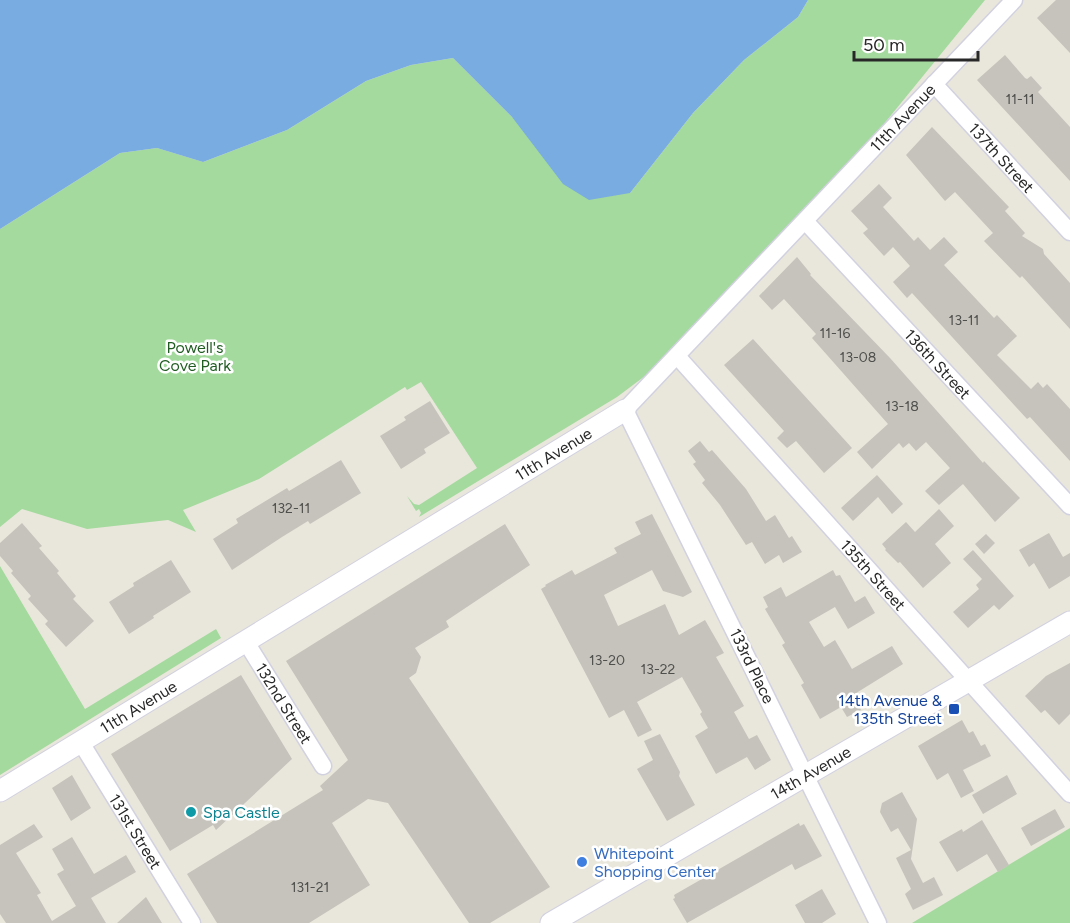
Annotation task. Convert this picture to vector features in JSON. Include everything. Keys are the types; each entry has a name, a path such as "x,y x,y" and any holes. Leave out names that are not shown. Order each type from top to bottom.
{"street":[{"name":"11th Avenue","path":"0,791 625,410 1014,0"},
{"name":"137th Street","path":"934,84 1070,232"},
{"name":"136th Street","path":"805,221 1070,506"},
{"name":"135th Street","path":"677,356 1070,794"},
{"name":"133rd Place","path":"625,410 878,923"},
{"name":"14th Avenue","path":"551,923 1070,621"},
{"name":"132nd Street","path":"246,642 323,766"},
{"name":"131st Street","path":"80,741 192,923"}],"green space":[{"name":"Powell's Cove Park","path":"808,0 985,0 870,141 661,364 617,397 419,517 421,513 419,509 416,511 407,496 414,504 419,505 477,468 421,382 407,390 405,387 259,479 183,510 196,532 168,520 87,529 22,509 0,527 0,229 120,153 157,148 203,162 287,130 366,81 411,65 453,58 512,117 630,193 693,113 744,60 798,17"},
{"path":"0,566 85,709 216,629 221,638 0,775"},
{"path":"1070,828 1070,923 912,923"}],"water":[{"path":"0,0 808,0 798,17 744,60 693,113 630,193 589,200 563,184 512,117 453,58 411,65 366,81 287,130 203,162 157,148 120,153 0,229"}],"building":[{"path":"1056,0 1070,0 1070,53 1037,18"},
{"path":"1005,55 1025,78 1031,76 1042,88 1038,92 1070,127 1070,181 977,80"},
{"path":"932,127 1009,207 1005,211 1025,233 1022,236 1043,249 1044,254 1070,283 1070,329 1022,276 1020,278 984,241 993,233 955,192 945,201 906,155"},
{"path":"879,184 892,198 883,207 914,241 918,237 930,250 944,237 958,252 944,265 994,318 997,315 1017,336 997,355 1031,389 1038,382 1043,388 1047,384 1070,409 1070,461 1030,417 1027,419 912,293 907,298 893,282 910,266 893,247 884,256 863,233 868,229 851,211"},
{"path":"797,257 810,275 890,358 983,463 984,461 1020,498 995,522 963,484 939,505 925,491 950,468 926,442 916,451 909,443 903,448 899,443 872,469 857,452 888,424 812,338 816,334 784,299 772,310 759,296"},
{"path":"753,339 852,448 824,473 796,441 787,448 777,438 784,431 724,365"},
{"path":"430,401 450,433 424,449 426,453 401,469 380,436 406,420 404,417"},
{"path":"700,441 709,452 712,450 746,489 766,521 775,515 789,538 792,536 802,552 783,563 779,555 765,564 752,542 746,545 720,505 702,483 705,480 693,464 696,462 688,451"},
{"path":"341,460 361,493 310,524 308,521 232,570 213,539 238,523 236,519 287,488 289,491"},
{"path":"877,475 903,504 892,514 878,497 853,521 841,508"},
{"path":"939,509 954,526 935,544 951,563 923,588 900,562 898,563 885,550 882,544 906,522 915,532"},
{"path":"652,514 692,592 683,597 663,591 652,570 604,595 618,626 665,604 679,635 705,620 724,653 716,657 744,706 734,712 749,739 757,735 771,760 755,770 747,757 716,774 695,736 708,728 700,714 702,712 682,677 637,702 652,730 638,737 624,710 609,718 541,589 572,570 575,575 617,553 614,548 641,534 635,522"},
{"path":"22,523 42,546 39,548 76,596 73,599 94,621 66,647 45,624 48,621 28,599 31,596 0,556 0,543"},
{"path":"505,524 530,565 446,621 449,627 415,648 421,657 416,673 409,678 550,887 490,923 469,923 388,803 368,799 332,823 370,885 309,923 217,923 187,874 323,790 320,786 348,760 286,661"},
{"path":"1049,533 1063,557 1070,553 1070,576 1049,589 1034,563 1029,567 1019,550"},
{"path":"986,534 995,543 984,554 975,544"},
{"path":"973,550 1014,596 999,610 994,605 968,628 953,612 979,589 976,585 982,579 963,559"},
{"path":"171,560 191,592 129,634 109,602 134,586 133,583"},
{"path":"833,570 836,576 840,575 855,602 865,596 875,613 848,629 835,607 809,622 824,647 835,640 852,669 892,646 903,664 853,695 861,710 847,717 841,707 820,719 801,685 804,683 782,645 785,643 765,609 768,607 763,597 781,587 786,597"},
{"path":"1070,663 1070,714 1059,725 1045,710 1041,713 1025,696 1046,676"},
{"name":"Spa Castle","path":"241,675 292,759 216,830 213,825 170,851 111,754"},
{"path":"962,720 969,733 973,731 981,746 985,744 991,756 963,770 974,791 961,798 948,773 937,780 918,746"},
{"path":"660,734 695,805 667,821 637,769 653,760 644,741"},
{"path":"72,775 91,808 71,821 52,788"},
{"path":"1007,775 1017,794 983,814 972,795"},
{"path":"902,792 917,819 911,859 923,883 934,877 943,895 913,910 905,894 911,889 896,858 911,850 898,828 891,832 880,812 882,803"},
{"path":"1055,809 1065,827 1031,846 1021,828"},
{"path":"982,820 1009,865 998,872 987,854 957,872 939,842 962,829 963,832"},
{"path":"799,823 800,826 804,824 822,856 795,870 792,864 687,923 673,899 674,895"},
{"path":"34,824 43,837 16,853 41,893 37,895 52,921 76,906 57,874 64,870 52,849 72,837 94,874 126,855 136,872 91,898 106,923 6,923 0,914 0,845"},
{"path":"822,889 836,914 822,923 805,923 795,905"},
{"path":"146,897 162,923 117,923"}],"place":[{"name":"14th Avenue & 135th Street","path":"954,709"},
{"name":"Spa Castle","path":"191,812"},
{"name":"Whitepoint Shopping Center","path":"582,862"}]}
